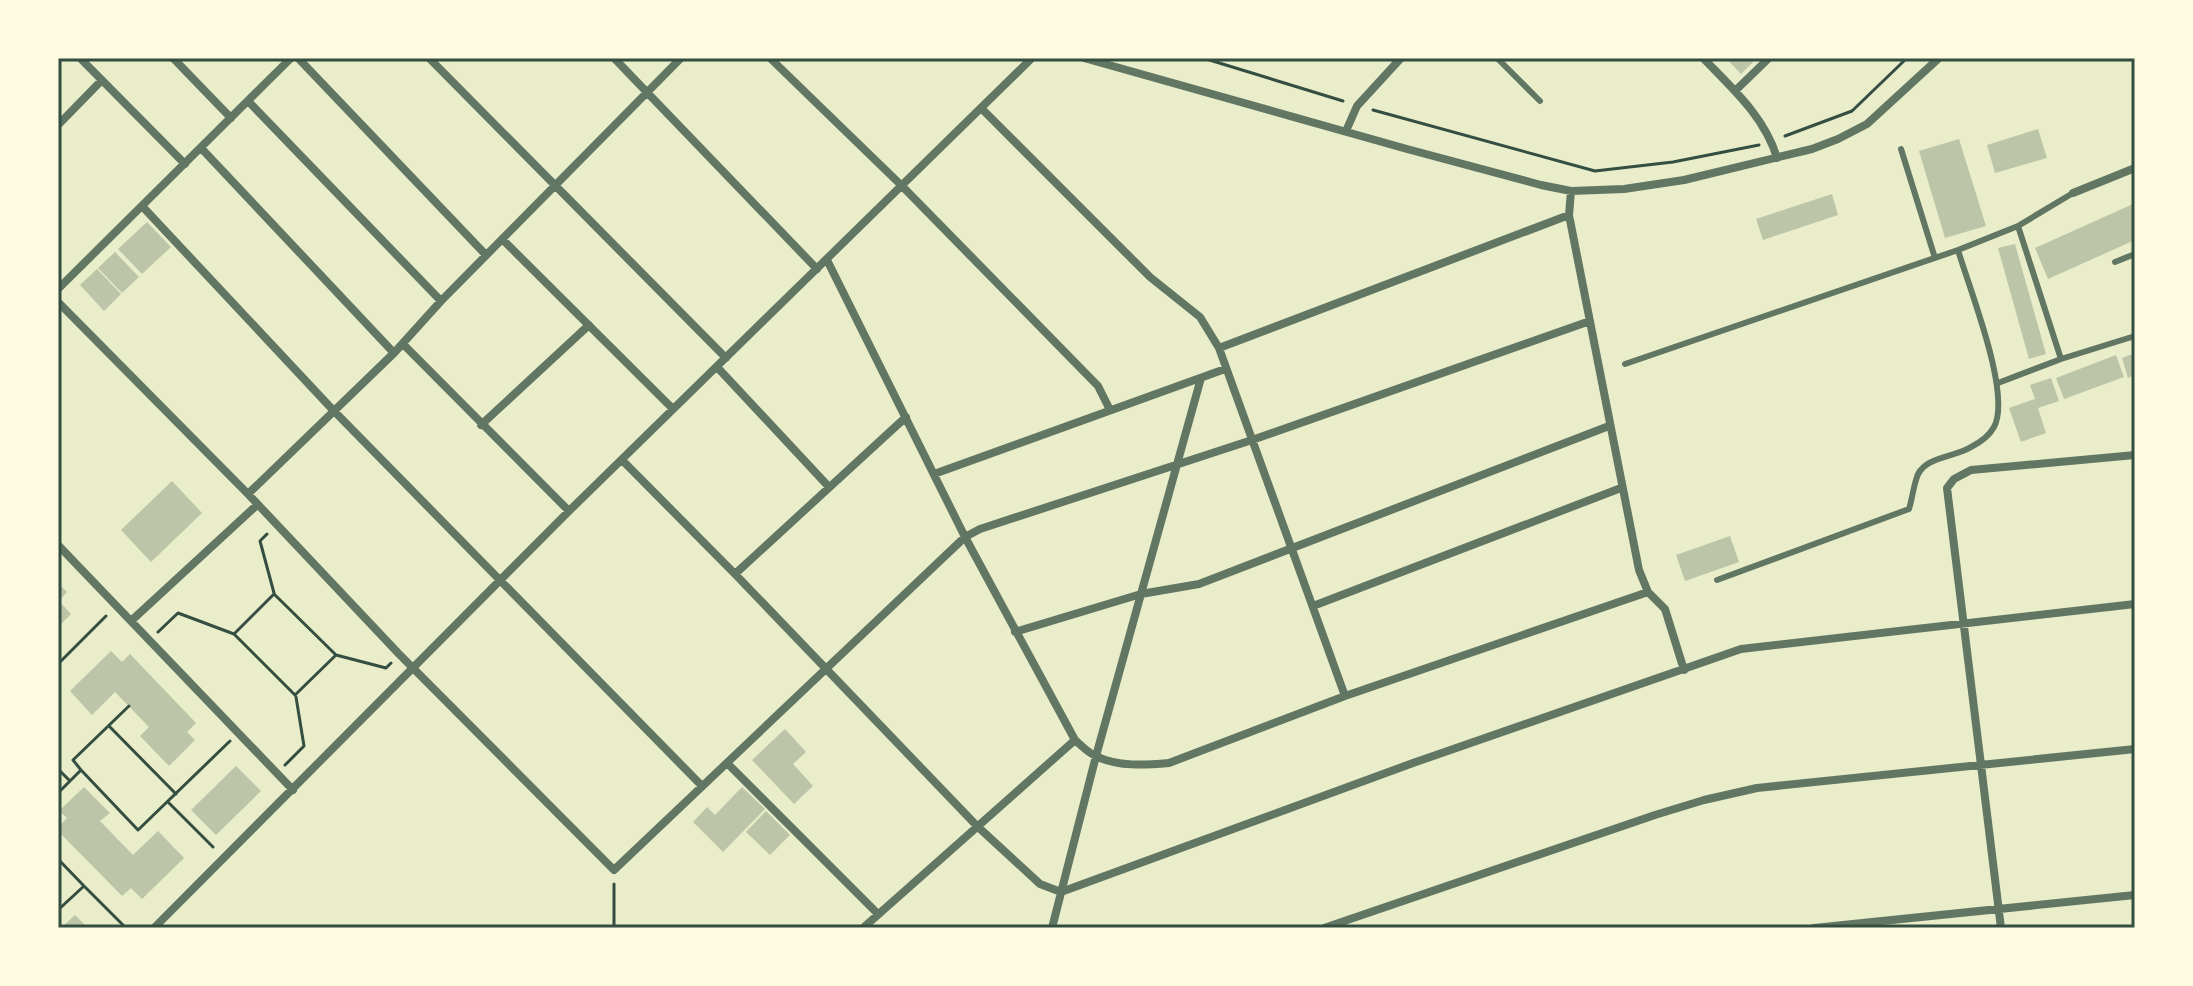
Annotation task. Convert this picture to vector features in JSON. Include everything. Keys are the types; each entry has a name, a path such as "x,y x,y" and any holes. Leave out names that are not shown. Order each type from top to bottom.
{"street":[{"path":"80,58 185,164"},
{"path":"173,58 231,118"},
{"path":"58,289 291,58"},
{"path":"298,58 486,255"},
{"path":"429,58 726,358"},
{"path":"614,58 817,269"},
{"path":"248,494 403,344 441,301 681,58"},
{"path":"770,58 902,186 1098,386 1110,410"},
{"path":"154,928 569,511 1032,58"},
{"path":"1084,58 1571,191 1657,185 1777,158 1838,139 1867,124 1939,58"},
{"path":"1346,131 1357,106 1401,58"},
{"path":"1703,58 1735,91 1772,140 1777,158"},
{"path":"1735,91 1769,58"},
{"path":"58,125 102,80"},
{"path":"248,101 441,301"},
{"path":"981,108 1150,277 1200,317 1219,348 1345,696"},
{"path":"201,148 394,353"},
{"path":"2073,193 2135,168"},
{"path":"1571,191 1569,215 1639,570 1648,592 1665,609 1684,670"},
{"path":"142,206 333,410 702,786"},
{"path":"1219,348 1569,215"},
{"path":"502,239 673,409"},
{"path":"827,260 1015,632 1075,740 1096,756 1144,766 1169,763 1345,696 1648,592"},
{"path":"58,302 248,494 412,668 614,870 965,537 990,525 1252,440 1590,321"},
{"path":"481,425 589,325"},
{"path":"403,344 569,511"},
{"path":"717,367 829,487"},
{"path":"934,474 1225,369"},
{"path":"1052,928 1096,756 1201,378"},
{"path":"735,574 906,417"},
{"path":"1015,632 1141,594 1199,584 1609,426"},
{"path":"2001,928 1947,488 1962,474 1982,468 2135,455"},
{"path":"622,460 977,826 1040,884 1061,892 1528,722 1749,647 2135,604"},
{"path":"1313,606 1621,488"},
{"path":"131,621 257,505"},
{"path":"58,545 293,790"},
{"path":"863,928 1075,740"},
{"path":"1324,928 1704,800 1757,788 2135,749"},
{"path":"727,763 878,914"},
{"path":"1814,928 2135,895"}],"lane":[{"path":"1497,58 1540,101"},
{"path":"1901,149 1935,258"},
{"path":"1625,364 1958,250 2018,226 2073,193"},
{"path":"2018,226 2061,359"},
{"path":"1717,580 1909,509 1916,477 1927,464 1961,453 1981,441 1994,428 1998,414 1998,383 1958,250"},
{"path":"2115,262 2135,254"},
{"path":"1998,383 2135,336"}],"path":[{"path":"1203,58 1357,106 1595,171 1673,162 1745,149 1808,129 1852,111 1907,58"},
{"path":"275,525 260,541 274,594 336,655 386,668 399,654"},
{"path":"234,634 274,594"},
{"path":"58,664 116,606"},
{"path":"149,640 178,613 234,634 295,695 304,746 277,773"},
{"path":"295,695 336,655"},
{"path":"129,706 73,760 138,830 239,733"},
{"path":"109,726 176,794"},
{"path":"58,769 70,781"},
{"path":"58,793 81,770"},
{"path":"168,802 224,858"},
{"path":"58,859 126,928"},
{"path":"614,870 614,928"},
{"path":"58,910 84,886"}],"building":[{"path":"1726,58 1757,58 1741,74"},
{"path":"2038,129 2047,158 1995,173 1987,145"},
{"path":"1959,139 1986,226 1945,238 1919,151"},
{"path":"1832,194 1838,215 1763,240 1756,219"},
{"path":"2133,204 2135,240 2048,279 2035,248"},
{"path":"147,222 171,247 142,274 118,249"},
{"path":"2015,244 2046,354 2029,359 1998,248"},
{"path":"115,252 139,277 122,293 98,268"},
{"path":"97,269 121,294 104,311 80,285"},
{"path":"2135,353 2135,375 2128,378 2122,358"},
{"path":"2116,355 2124,377 2064,399 2056,378"},
{"path":"2051,378 2059,401 2038,408 2046,433 2021,442 2009,408 2035,399 2030,385"},
{"path":"172,481 202,513 151,562 121,530"},
{"path":"1730,536 1739,562 1685,581 1676,555"},
{"path":"58,583 67,592 59,601 71,614 58,627"},
{"path":"111,651 122,662 130,654 196,723 187,732 195,740 169,766 140,736 149,727 115,692 92,715 70,691"},
{"path":"785,729 806,752 793,764 813,786 794,804 752,760"},
{"path":"236,766 261,791 216,835 191,810"},
{"path":"84,787 110,813 100,821 133,855 158,831 184,858 142,899 131,888 122,896 58,831 67,818 59,811"},
{"path":"742,787 765,809 723,852 693,822 707,807 715,815"},
{"path":"766,811 790,835 770,855 746,832"},
{"path":"75,915 88,928 61,928"}]}
